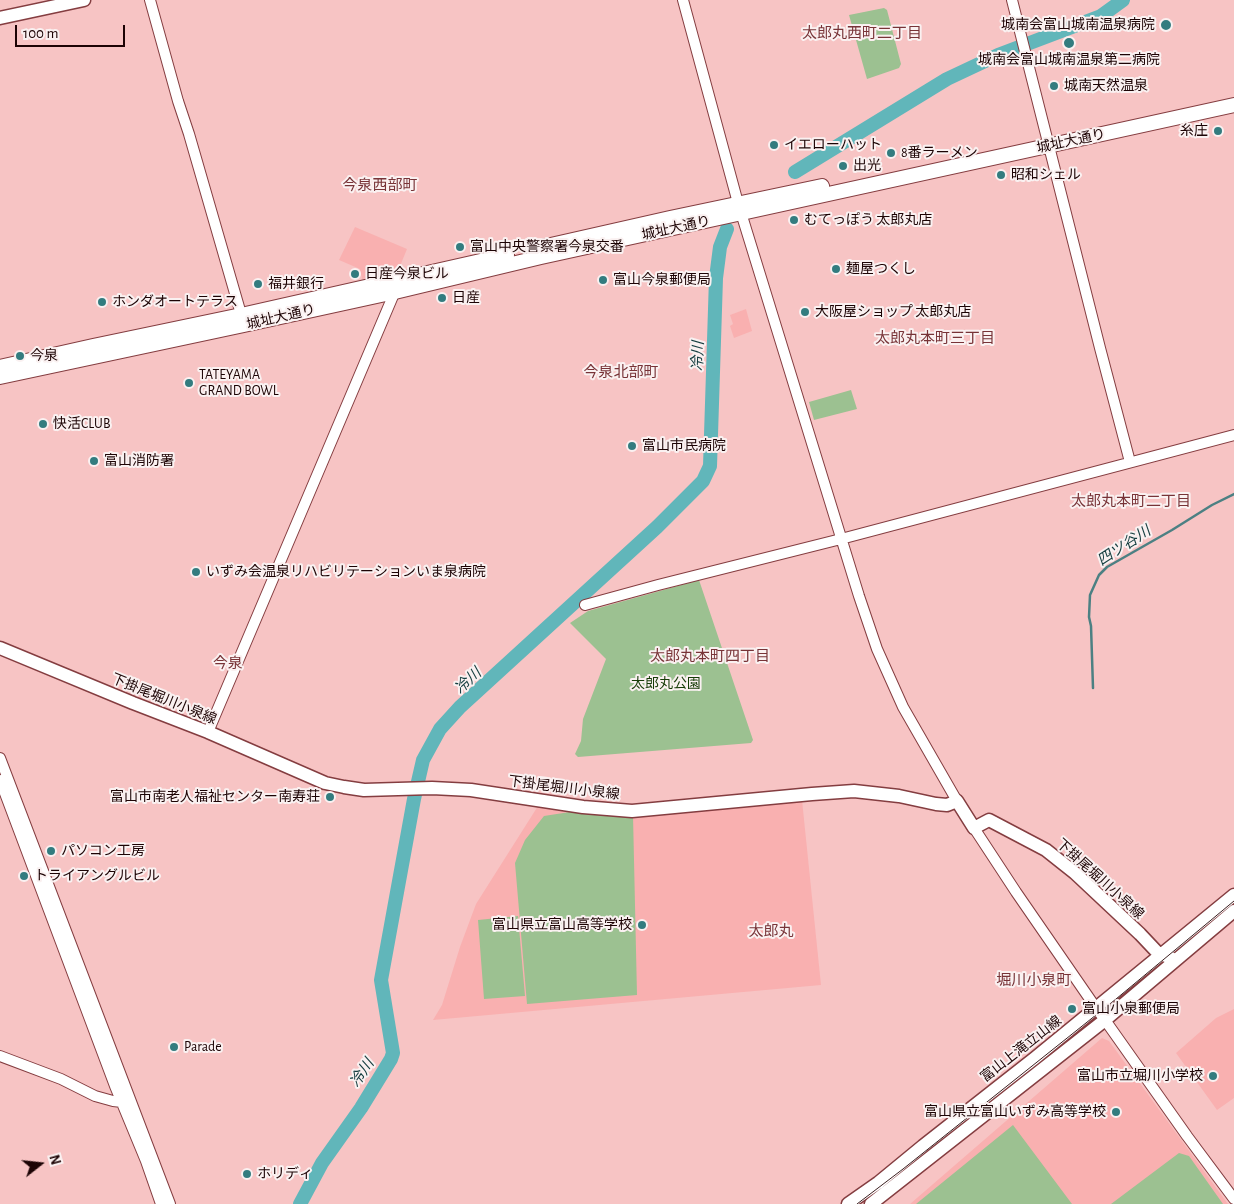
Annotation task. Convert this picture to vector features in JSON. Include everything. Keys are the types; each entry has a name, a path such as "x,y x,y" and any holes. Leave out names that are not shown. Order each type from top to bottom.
{"highway":[{"name":"城址大通り","path":"1048,142 1234,96"},
{"name":"城址大通り","path":"0,377 909,168 1234,104"},
{"name":"城址大通り","path":"0,367 94,346 242,320"}],"main road":[{"path":"0,18 84,0"},
{"name":"下掛尾堀川小泉線","path":"0,648 208,732 325,783 364,790 408,788 470,790 583,807 632,811 854,791 899,796 936,804 957,802"},
{"path":"957,802 974,828"},
{"name":"下掛尾堀川小泉線","path":"974,828 988,820 1046,850 1075,873 1140,934 1156,952 1175,960"},
{"name":"富山上滝立山線","path":"848,1204 878,1184 1234,895"},
{"name":"富山上滝立山線","path":"871,1204 1105,1020 1234,911"}],"street":[{"path":"150,0 242,320"},
{"path":"682,0 740,208 841,539 877,649 903,707 957,802"},
{"path":"1012,0 1130,462"},
{"path":"208,732 397,286"},
{"path":"585,605 1234,435"},
{"path":"0,758 170,1204"},
{"path":"0,780 161,1204"},
{"path":"974,828 1096,1008 1234,1199"},
{"path":"0,1056 62,1079 95,1096 122,1102"}],"shaded area":[{"path":"355,227 407,249 398,271 362,279 360,269 339,260"},
{"path":"746,309 752,331 734,338 730,326 733,324 730,315"},
{"name":"富山県立富山高等学校","path":"802,800 821,985 433,1020 442,1005 476,904 538,806 593,813"},
{"name":"富山市立堀川小学校","path":"1234,1009 1234,1098 1217,1110 1176,1053 1216,1018"},
{"path":"1102,1038 1109,1041 1228,1204 910,1204"}],"green space":[{"path":"884,8 887,10 901,64 899,68 867,79 849,15"},
{"path":"851,390 857,409 814,420 809,402"},
{"name":"太郎丸公園","path":"699,580 753,740 751,743 578,757 575,754 581,741 583,719 606,659 570,623 588,611"},
{"path":"576,811 633,815 637,995 527,1004 515,863 525,840 544,816"},
{"path":"518,916 525,996 484,999 478,920"},
{"path":"1013,1125 1072,1204 916,1204"},
{"path":"1179,1153 1189,1156 1223,1204 1111,1204"}],"waterway":[{"name":"冷川","path":"795,172 947,79 998,55 1101,16 1123,0"},
{"name":"冷川","path":"300,1204 322,1163 361,1108 393,1053 381,980 414,799 423,760 440,729 460,707 657,527 703,481 710,466 716,278 720,247 727,229"},
{"name":"四ツ谷川","path":"1093,688 1089,617 1090,595 1099,575 1107,567 1234,494"}],"tram line":[{"path":"857,1204 1116,999 1234,901"}],"place":[{"name":"城南会富山城南温泉病院","path":"1166,25"},
{"name":"城南会富山城南温泉第二病院","path":"1069,43"},
{"name":"城南天然温泉","path":"1054,86"},
{"name":"糸庄","path":"1218,131"},
{"name":"イエローハット","path":"774,145"},
{"name":"8番ラーメン","path":"891,153"},
{"name":"出光","path":"843,166"},
{"name":"昭和シェル","path":"1001,175"},
{"name":"むてっぽう 太郎丸店","path":"794,220"},
{"name":"富山中央警察署今泉交番","path":"460,247"},
{"name":"麺屋つくし","path":"836,269"},
{"name":"日産今泉ビル","path":"355,274"},
{"name":"富山今泉郵便局","path":"603,280"},
{"name":"福井銀行","path":"258,284"},
{"name":"日産","path":"442,298"},
{"name":"ホンダオートテラス","path":"102,302"},
{"name":"大阪屋ショップ 太郎丸店","path":"805,312"},
{"name":"今泉","path":"20,356"},
{"name":"TATEYAMA GRAND BOWL","path":"189,383"},
{"name":"快活CLUB","path":"43,424"},
{"name":"富山市民病院","path":"632,446"},
{"name":"富山消防署","path":"94,461"},
{"name":"いずみ会温泉リハビリテーションいま泉病院","path":"196,572"},
{"name":"富山市南老人福祉センター南寿荘","path":"330,797"},
{"name":"パソコン工房","path":"51,851"},
{"name":"トライアングルビル","path":"24,876"},
{"name":"富山県立富山高等学校","path":"642,925"},
{"name":"富山小泉郵便局","path":"1072,1009"},
{"name":"Parade","path":"174,1047"},
{"name":"富山市立堀川小学校","path":"1213,1076"},
{"name":"富山県立富山いずみ高等学校","path":"1116,1112"},
{"name":"ホリディ","path":"247,1174"}],"district":[{"name":"太郎丸西町二丁目","path":"862,33"},
{"name":"今泉西部町","path":"380,185"},
{"name":"太郎丸本町三丁目","path":"935,338"},
{"name":"今泉北部町","path":"621,372"},
{"name":"太郎丸本町二丁目","path":"1131,501"},
{"name":"太郎丸本町四丁目","path":"710,656"},
{"name":"今泉","path":"228,663"},
{"name":"太郎丸","path":"771,931"},
{"name":"堀川小泉町","path":"1034,980"}]}
